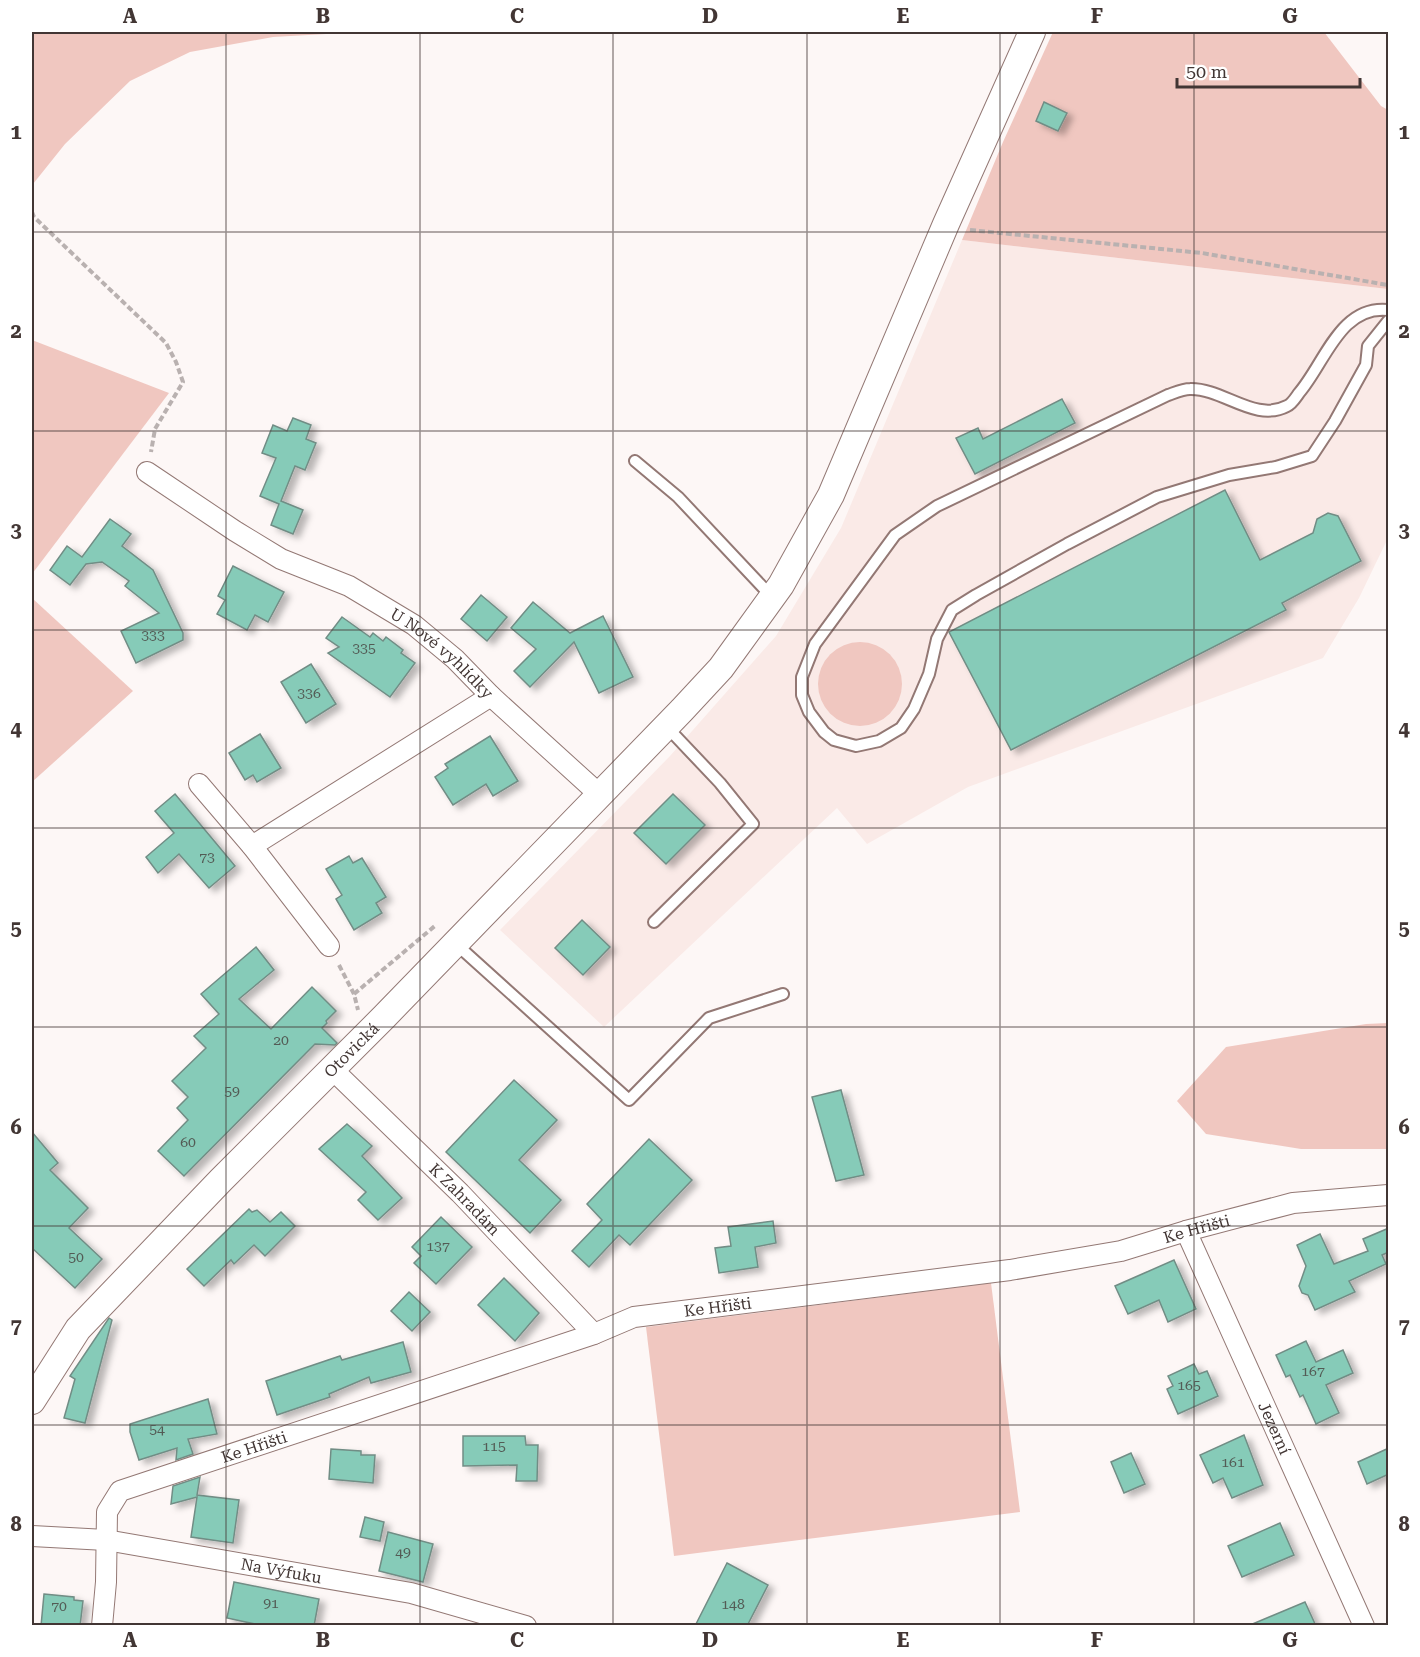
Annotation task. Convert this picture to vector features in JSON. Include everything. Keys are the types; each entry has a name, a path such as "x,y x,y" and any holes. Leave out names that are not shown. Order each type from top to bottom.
{"street":[{"name":"Otovická","path":"32,1401 78,1329 221,1180 456,944 721,668 772,598 831,495 946,224 1032,32"},
{"name":"U Nové vyhlídky","path":"147,472 235,531 282,559 349,586 414,625 455,659 491,696 252,846"},
{"path":"491,696 600,795"},
{"path":"199,784 252,846 328,946"},
{"name":"K Zahradám","path":"332,1069 460,1193 594,1334"},
{"name":"Ke Hřišti","path":"102,1626 106,1582 107,1512 120,1491 594,1334 634,1317 1010,1270 1120,1251 1293,1203 1389,1195"},
{"name":"Jezerní","path":"1186,1231 1364,1626"},
{"name":"Na Výfuku","path":"32,1536 106,1540 411,1593 526,1626"}],"lane":[{"path":"1389,310 1364,313 1347,323 1304,388 1288,406 1266,412 1213,394 1190,389 1168,395 937,506 895,535 815,644 802,677 802,695 809,712 824,732 834,740 856,747 879,741 901,728 914,709 928,674 937,639 952,610 1067,544 1157,497 1229,475 1276,467 1312,456 1335,421 1366,365 1368,346 1389,321"},
{"path":"635,461 678,497 772,598"},
{"path":"654,922 753,824 720,783 674,718"},
{"path":"456,944 629,1100 709,1018 783,994"}],"path":[{"path":"32,212 42,225 166,344 176,362 183,382 155,429 147,472"},
{"path":"946,224 966,229 1202,253 1389,285"},
{"path":"328,946 354,994"}],"shaded area":[{"path":"32,32 362,32 273,37 190,52 130,81 65,144 33,184"},
{"path":"1053,32 1324,32 1381,106 1388,110 1388,289 962,240"},
{"path":"962,240 1388,289 1388,538 1359,598 1323,658 968,787 867,844 837,808 604,1027 500,930 670,756 776,636 841,528"},
{"path":"32,340 169,393 32,574"},
{"path":"32,598 133,691 32,782"},
{"path":"860,642 876,645 890,654 899,668 902,684 899,700 890,714 876,723 860,726 844,723 830,714 821,700 818,684 821,668 830,654 844,645"},
{"path":"1388,1023 1388,1149 1301,1149 1206,1134 1177,1101 1226,1047 1366,1024"},
{"path":"991,1283 1020,1512 674,1556 646,1327"}],"building":[{"path":"1044,102 1067,113 1058,131 1036,121"},
{"path":"1062,399 1075,423 975,474 956,438 978,428 983,439"},
{"path":"293,418 311,425 306,439 316,443 305,470 295,466 281,501 303,510 293,534 271,525 279,504 260,496 276,458 262,453 273,425 287,431"},
{"path":"1225,490 1260,560 1313,533 1317,519 1328,513 1338,516 1361,561 1282,603 1286,610 1011,750 949,632"},
{"path":"110,519 131,534 122,546 153,570 183,633 183,640 136,663 121,631 159,613 125,586 129,581 102,562 86,564 70,585 50,570 67,546 82,557"},
{"path":"233,566 284,592 268,622 255,615 247,630 217,614 225,600 218,596"},
{"path":"481,595 507,617 487,641 461,619"},
{"path":"533,602 570,633 603,616 633,677 599,693 574,642 530,687 514,671 536,649 511,628"},
{"path":"342,617 370,637 373,633 383,641 386,637 403,650 401,653 415,663 390,697 328,653 339,647 326,638"},
{"path":"311,664 336,704 306,723 281,682"},
{"path":"260,734 281,768 257,782 253,775 245,780 229,753"},
{"path":"490,736 518,781 493,796 486,784 453,805 435,777 448,768 445,764"},
{"path":"175,794 235,866 209,888 179,854 158,873 146,857 174,833 155,811"},
{"path":"673,794 705,825 666,864 634,833"},
{"path":"349,856 353,863 362,858 386,897 376,903 382,913 354,930 336,899 342,895 326,869"},
{"path":"582,920 610,947 583,975 555,948"},
{"path":"256,947 274,970 239,999 271,1029 312,987 336,1011 322,1028 337,1043 335,1045 315,1044 184,1176 158,1151 188,1120 177,1108 188,1097 172,1081 206,1048 194,1036 219,1014 201,994"},
{"path":"514,1080 557,1120 519,1160 561,1200 530,1233 446,1152"},
{"path":"841,1090 864,1175 836,1181 812,1097"},
{"path":"347,1124 372,1146 362,1156 402,1198 378,1220 358,1200 366,1192 319,1149"},
{"path":"32,1132 58,1163 50,1170 88,1208 69,1228 102,1259 75,1288 32,1248"},
{"path":"649,1139 692,1180 630,1245 619,1235 589,1267 572,1251 602,1220 587,1204"},
{"path":"249,1209 252,1212 257,1210 270,1222 281,1212 295,1226 265,1256 254,1245 234,1264 231,1260 204,1286 187,1269"},
{"path":"441,1217 472,1247 436,1284 414,1263 421,1256 412,1247"},
{"path":"773,1221 776,1243 755,1247 758,1267 719,1273 715,1248 731,1246 728,1227"},
{"path":"1389,1228 1389,1252 1382,1255 1386,1264 1349,1281 1355,1292 1315,1310 1308,1295 1302,1293 1299,1286 1306,1266 1297,1245 1320,1234 1334,1264 1368,1251 1363,1239"},
{"path":"1174,1260 1196,1309 1168,1322 1159,1300 1128,1314 1115,1286"},
{"path":"504,1278 539,1313 515,1341 478,1305"},
{"path":"409,1292 430,1312 412,1331 391,1311"},
{"path":"109,1318 112,1320 85,1423 64,1418 75,1379 70,1376"},
{"path":"1306,1341 1316,1362 1343,1350 1353,1373 1326,1385 1339,1413 1316,1424 1303,1395 1300,1397 1290,1375 1286,1377 1276,1355"},
{"path":"403,1342 411,1372 371,1383 369,1377 329,1394 330,1397 277,1415 266,1381 340,1356 342,1360"},
{"path":"1194,1364 1199,1374 1207,1371 1218,1396 1178,1414 1167,1389 1173,1386 1168,1376"},
{"path":"208,1399 217,1434 188,1439 193,1454 176,1460 177,1448 139,1460 130,1432 130,1424"},
{"path":"1244,1435 1263,1485 1232,1498 1223,1478 1213,1483 1200,1455"},
{"path":"463,1436 525,1436 526,1445 538,1445 537,1481 516,1481 517,1465 463,1466"},
{"path":"1389,1448 1389,1474 1367,1484 1358,1462"},
{"path":"331,1449 361,1451 361,1455 375,1455 373,1483 329,1479"},
{"path":"1131,1453 1145,1484 1124,1493 1111,1462"},
{"path":"200,1477 197,1495 239,1500 233,1543 191,1537 197,1497 171,1504 173,1486"},
{"path":"365,1517 384,1522 380,1541 360,1537"},
{"path":"1280,1523 1294,1555 1242,1577 1228,1546"},
{"path":"388,1532 433,1544 423,1582 379,1571"},
{"path":"727,1563 768,1585 747,1626 695,1626"},
{"path":"234,1582 319,1599 314,1626 264,1626 227,1618"},
{"path":"44,1594 74,1597 74,1600 83,1601 80,1626 41,1626"},
{"path":"1305,1602 1316,1626 1250,1626 1250,1625"}]}
